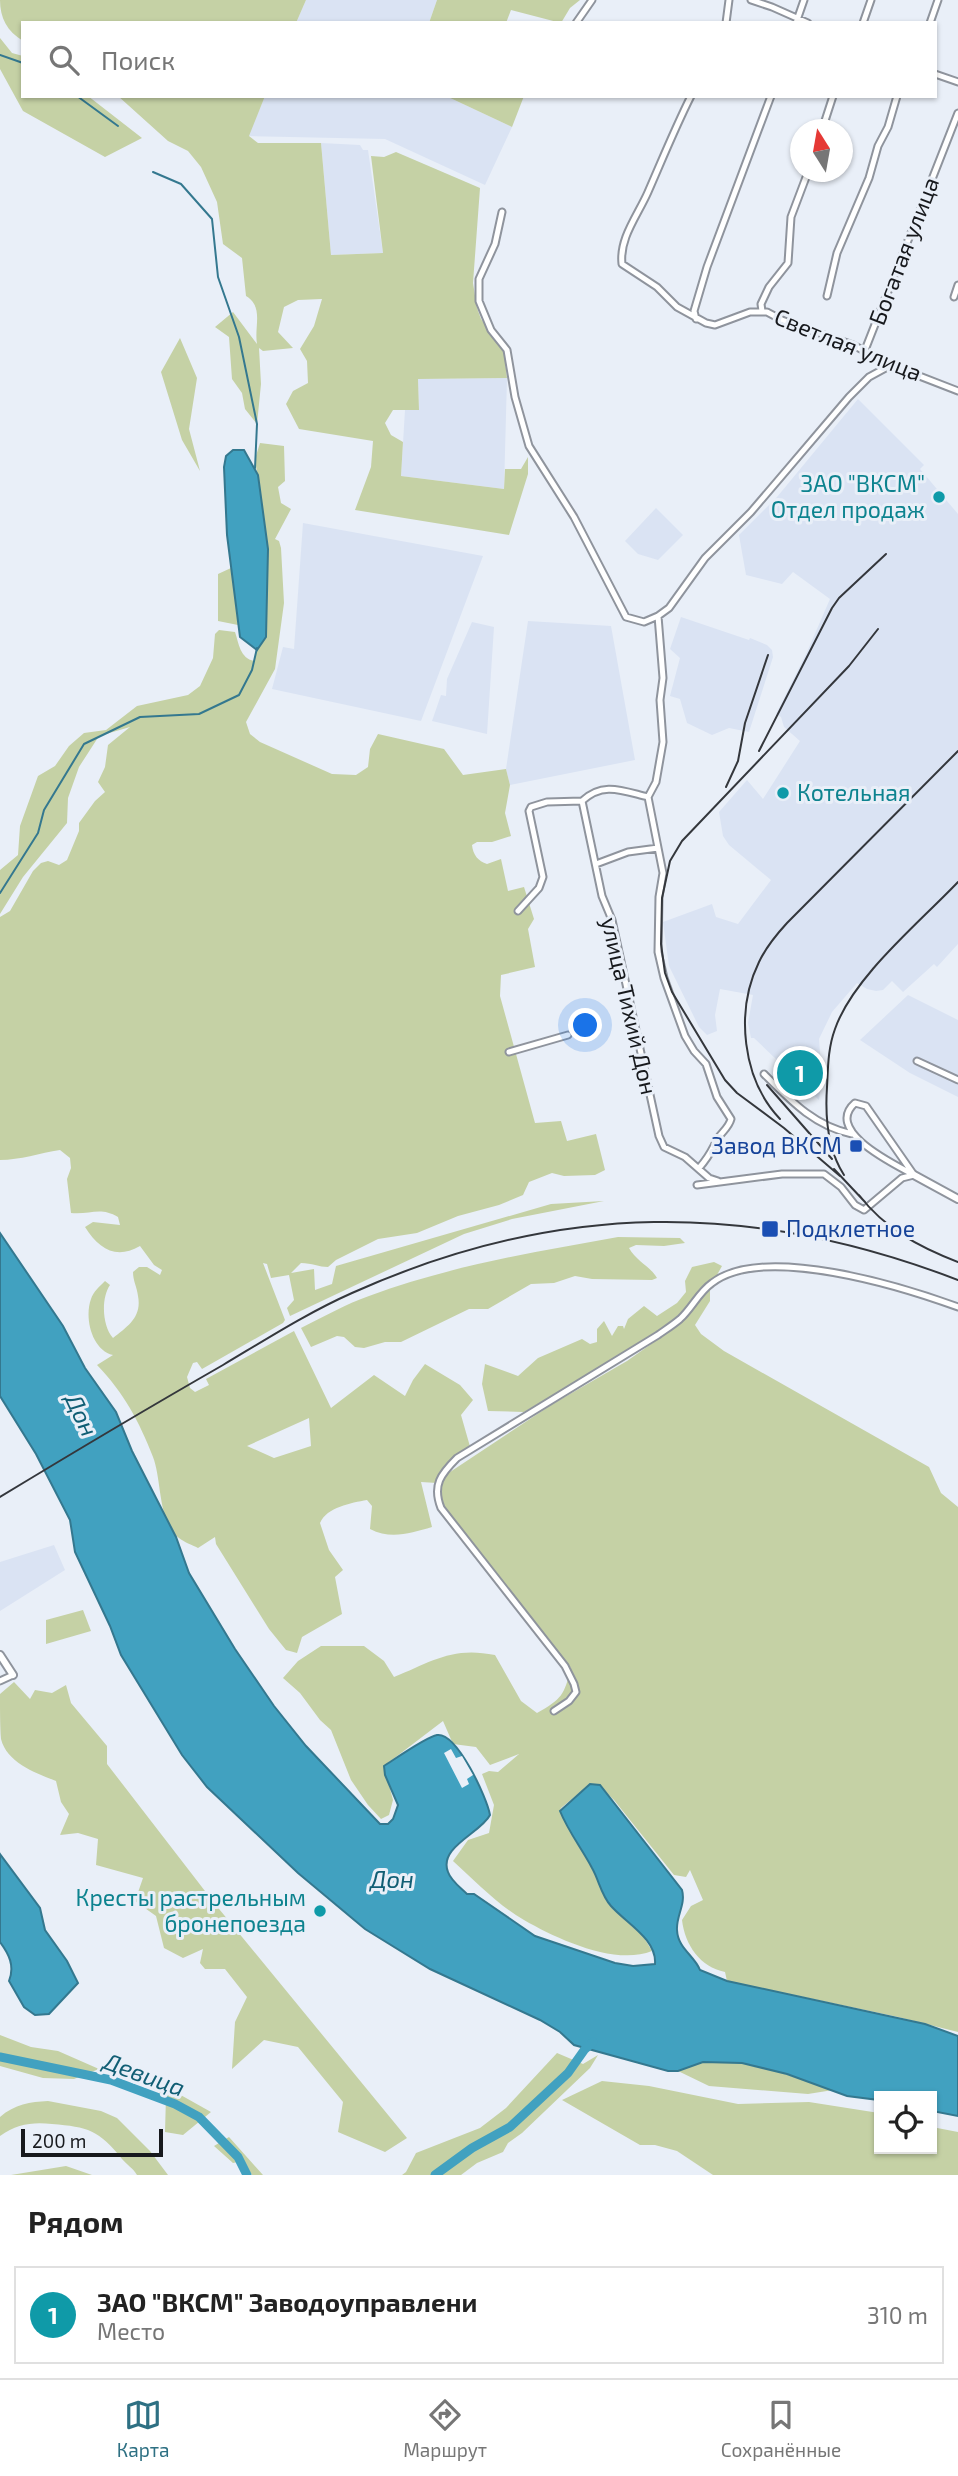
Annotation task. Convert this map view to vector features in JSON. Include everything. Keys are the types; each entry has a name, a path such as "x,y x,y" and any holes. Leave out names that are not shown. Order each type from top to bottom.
{"street":[{"path":"577,21 592,0"},
{"path":"726,21 729,0"},
{"path":"751,0 797,21 804,0"},
{"path":"864,21 871,0"},
{"path":"931,21 938,1"},
{"path":"937,75 958,82"},
{"path":"690,98 628,232 622,249 622,264 657,287 677,307 696,319"},
{"path":"696,319 694,312 703,279 770,98"},
{"path":"826,119 832,98"},
{"path":"827,296 837,253 869,178 896,98"},
{"name":"Богатая улица","path":"865,350 958,113"},
{"path":"762,311 761,304 769,287 788,263 790,217 804,182"},
{"path":"502,212 495,244 479,279 479,301 491,330 507,350 515,397 529,446 574,517 626,617 643,622 669,608 705,558 751,512 844,403 869,377 891,365"},
{"path":"954,297 958,285"},
{"name":"Светлая улица","path":"696,319 715,325 750,312 762,311 865,350 891,365 958,391"},
{"path":"658,616 663,678 660,700 663,742 656,782 648,797 663,873 659,897 658,952 664,978 685,1036 706,1064 717,1097 732,1119 712,1154 699,1168"},
{"path":"518,911 539,888 543,877 529,811 531,807 547,802 582,801 590,793 602,789 648,797"},
{"name":"улица Тихий Дон","path":"582,801 602,896 612,920 659,1136 664,1147 685,1157 709,1178 718,1181"},
{"path":"596,864 628,852 658,848"},
{"path":"509,1052 568,1035"},
{"path":"917,1061 958,1080"},
{"path":"764,1074 801,1110 817,1121 829,1128 852,1133"},
{"path":"914,1175 866,1106 855,1103 851,1107 848,1126 852,1133 890,1161 914,1175 958,1199"},
{"path":"697,1185 782,1174 824,1174 841,1187 855,1205 864,1210 902,1178 914,1175"},
{"path":"554,1711 569,1701 576,1692 575,1684 565,1666 441,1508 437,1483 444,1470 457,1458 658,1335 681,1318 713,1282 744,1269 827,1270 911,1290 958,1307"},
{"path":"0,1656 13,1675 0,1681"}],"shaded area":[{"path":"306,0 437,0 430,21 297,21"},
{"path":"264,98 450,98 512,127 485,185 385,139 248,136"},
{"path":"321,143 360,145 363,150 368,150 383,253 331,255"},
{"path":"507,378 504,489 401,476 405,410 419,410 418,379"},
{"path":"858,399 924,465 920,469 958,514 958,944 937,967 934,964 903,992 892,981 883,990 876,991 857,983 832,1012 819,1039 822,1079 819,1100 751,1038 748,1023 753,995 720,989 715,1015 717,1031 707,1035 699,1027 669,966 663,922 712,904 716,917 738,924 771,880 729,845 723,836 719,812 747,780 763,799 800,741 784,727 781,717 776,714 830,599 793,572 782,584 746,575 739,535 777,497"},
{"path":"656,508 683,535 658,560 638,554 625,541"},
{"path":"303,523 483,556 421,721 272,689 283,647 294,649"},
{"path":"681,617 749,640 750,638 772,650 773,657 749,732 729,728 712,735 687,723 680,699 670,696 680,658 670,649"},
{"path":"528,621 611,626 635,760 510,785 506,769"},
{"path":"472,622 494,627 487,734 432,721 441,695 446,696 447,679"},
{"path":"908,995 958,1020 958,1097 910,1073 860,1040"},
{"path":"54,1545 65,1570 0,1611 0,1562"}],"green space":[{"path":"0,0 306,0 297,21 21,21 21,39 6,24 1,13"},
{"path":"437,0 580,0 570,8 562,21 511,10 507,21 430,21"},
{"path":"0,38 12,53 21,55 21,98 91,98 142,138 105,157 23,111 0,69"},
{"path":"120,98 264,98 249,136 258,143 321,143 331,255 383,253 371,156 384,157 396,152 480,188 473,283 481,319 504,351 507,378 418,379 419,410 393,410 385,423 391,435 403,442 401,476 504,489 505,469 521,469 528,457 528,474 509,535 355,510 371,467 373,441 299,429 286,404 293,391 308,383 307,361 300,349 314,326 322,299 298,300 284,307 278,332 293,348 263,351 259,348 261,384 257,424 245,409 242,393 232,379 229,337 215,327 233,312 257,344 257,311 252,300 246,296 242,258 223,244 217,202 201,167 188,151 168,141"},
{"path":"450,98 523,98 512,127"},
{"path":"180,338 197,378 189,429 200,471 182,440 161,372"},
{"path":"260,443 284,446 285,481 278,487 281,503 291,509 275,539 279,541 281,548 284,603 275,669 246,722 250,734 260,742 332,774 356,775 368,767 370,749 378,734 444,749 463,775 506,769 510,785 505,813 511,836 472,845 475,855 484,863 501,859 508,891 524,887 534,919 528,929 535,967 501,975 500,996 535,1123 561,1121 567,1141 596,1134 605,1170 595,1175 564,1176 552,1173 529,1182 523,1195 499,1205 458,1216 417,1233 378,1239 336,1260 328,1267 301,1263 291,1273 314,1269 315,1290 332,1284 336,1266 551,1204 604,1201 512,1219 464,1234 290,1316 287,1308 294,1300 289,1275 271,1278 267,1264 263,1263 285,1320 283,1323 202,1369 197,1362 193,1363 187,1377 190,1388 195,1392 209,1385 206,1379 294,1331 331,1408 374,1375 405,1396 425,1364 460,1385 473,1400 461,1415 471,1450 457,1458 437,1483 421,1482 432,1527 401,1534 386,1534 370,1529 372,1506 367,1500 340,1507 323,1518 320,1523 329,1550 343,1570 335,1577 342,1614 302,1637 297,1653 286,1650 269,1629 216,1544 215,1537 198,1548 172,1531 164,1512 153,1457 142,1431 123,1397 97,1365 113,1355 100,1347 89,1324 89,1307 93,1294 105,1281 110,1285 105,1297 104,1312 109,1333 113,1338 133,1320 138,1310 133,1272 139,1267 147,1267 160,1275 162,1270 154,1265 140,1246 123,1252 109,1250 96,1241 85,1227 93,1222 120,1225 118,1217 100,1211 71,1213 67,1179 71,1168 70,1158 60,1150 0,1160 0,917 10,911 33,871 41,863 48,861 59,865 67,860 79,831 79,823 105,792 98,782 105,767 108,745 130,727 99,736 79,767 68,798 67,823 23,877 0,914 0,870 18,855 20,826 38,776 55,766 69,746 84,733 106,730 137,706 188,695 200,686 213,658 215,634 219,630 235,632 243,654 254,661 257,650 266,637 268,549 255,459","holes":["309,1418 311,1446 274,1458 247,1446"]},
{"path":"231,568 238,625 218,621 218,574"},
{"path":"618,1237 680,1238 685,1243 664,1246 636,1245 629,1248 657,1278 652,1280 592,1279 575,1276 554,1283 531,1284 488,1309 469,1309 401,1342 385,1342 364,1348 355,1347 344,1337 337,1336 311,1347 301,1328 360,1299 430,1276"},
{"path":"714,1262 722,1266 713,1282 661,1332 524,1412 488,1411 482,1384 485,1364 518,1376 538,1358 582,1339 590,1344 597,1342 597,1329 604,1321 612,1336 618,1326 623,1326 624,1329 628,1319 644,1306 657,1316 677,1303 686,1292 685,1281 692,1267"},
{"path":"710,1290 710,1301 695,1325 701,1334 724,1351 929,1467 941,1493 958,1507 958,2032 727,1981 725,1972 701,1960 686,1938 682,1920 691,1906 703,1900 690,1870 686,1877 674,1875 614,1800 597,1784 590,1784 560,1811 611,1907 643,1936 652,1951 637,1955 604,1953 569,1942 537,1927 487,1893 453,1861 468,1840 489,1833 494,1805 482,1774 489,1771 498,1772 519,1754 490,1765 476,1747 453,1744 443,1721 384,1766 393,1800 389,1815 381,1819 351,1780 331,1730 300,1693 283,1678 298,1661 321,1646 364,1646 384,1661 394,1677 442,1657 480,1653 495,1655 521,1701 537,1713 557,1700 564,1690 571,1668 440,1501 440,1485 444,1476 551,1405 627,1361 671,1330"},
{"path":"83,1610 91,1631 46,1644 46,1620"},
{"path":"14,1682 30,1699 35,1690 52,1693 66,1685 71,1703 107,1746 107,1764 215,1904 407,2138 385,2152 338,2132 343,2102 298,2047 264,2040 232,2069 235,2022 247,1997 225,1969 205,1969 200,1963 203,1949 183,1958 164,1948 156,1916 135,1901 143,1878 96,1865 98,1839 78,1833 60,1835 69,1814 61,1802 56,1781 31,1771 16,1761 9,1755 1,1739 0,1694"},
{"path":"0,2035 31,2047 58,2051 99,2069 74,2079 43,2078 0,2066"},
{"path":"557,2053 583,2064 598,2055 590,2068 508,2143 503,2152 477,2163 461,2175 402,2175 416,2153 480,2128 506,2108"},
{"path":"727,2061 761,2066 833,2090 808,2094 709,2086 678,2071 703,2062"},
{"path":"129,2075 145,2075 211,2112 183,2135 165,2132 166,2096"},
{"path":"602,2081 649,2086 738,2104 809,2102 874,2112 874,2154 937,2154 937,2128 958,2132 958,2175 713,2175 677,2151 655,2145 640,2145 562,2100"},
{"path":"48,2101 101,2111 117,2118 150,2151 168,2175 137,2175 106,2142 84,2129 31,2124 19,2126 0,2136 0,2117 23,2104"},
{"path":"229,2137 263,2175 252,2175 243,2161 233,2163 214,2146"},
{"path":"66,2166 92,2175 11,2175"}],"water":[{"path":"233,450 244,450 258,475 268,549 266,637 257,650 240,637 227,535 224,467 226,456"},
{"name":"Дон","path":"0,1233 63,1326 85,1368 116,1412 132,1451 176,1537 189,1573 235,1649 274,1706 306,1746 380,1824 388,1824 393,1819 398,1805 384,1766 432,1737 445,1737 470,1767 490,1815 449,1855 448,1872 454,1881 467,1894 474,1894 535,1936 615,1963 633,1966 655,1964 654,1955 646,1939 608,1902 560,1811 590,1784 600,1785 682,1890 678,1937 700,1970 727,1981 925,2024 958,2036 958,2116 937,2112 937,2091 874,2091 874,2099 847,2096 787,2074 742,2063 703,2062 678,2071 668,2071 574,2045 560,2032 540,2020 430,1969 365,1929 298,1873 207,1787 182,1755 121,1655 75,1552 70,1520 36,1454 0,1396"},
{"path":"0,1854 40,1908 45,1930 67,1961 78,1983 49,2014 35,2015 24,2007 9,1981 10,1960 0,1942"}],"pier":[{"path":"451,1749 456,1758 462,1756 473,1775 467,1779 469,1784 462,1788 444,1753"}],"waterway":[{"path":"0,55 21,62"},
{"path":"80,98 118,126"},
{"path":"153,172 181,184 212,219 218,277 239,337 257,424 255,468"},
{"path":"0,893 38,833 44,810 84,744 140,717 199,714 239,695 252,670 257,648"},
{"name":"Девица","path":"435,2175 472,2148 510,2127 568,2073 593,2042"},
{"name":"Девица","path":"0,2057 111,2080 175,2104 199,2117 238,2157 247,2175"}],"railway":[{"path":"759,751 832,608 839,598 886,554"},
{"path":"840,1176 784,1128 737,1093 725,1080 672,992 665,973 661,944 662,898 670,861 682,841 849,666 878,629"},
{"path":"726,787 738,761 745,723 768,655"},
{"path":"780,1119 757,1084 746,1044 747,1002 751,981 759,962 787,923 958,751"},
{"path":"844,1175 831,1144 826,1098 829,1058 835,1029 844,1009 872,970 958,882"},
{"path":"767,1085 832,1159"},
{"path":"834,1169 865,1202"},
{"path":"859,1195 880,1218 904,1236 958,1262"},
{"path":"0,1497 319,1309 428,1263 504,1241 579,1227 654,1222 729,1225 804,1235 881,1254 958,1280"}],"place":[{"name":"ЗАО \"ВКСМ\" Отдел продаж","path":"939,497"},
{"name":"Котельная","path":"783,793"},
{"name":"ЗАО \"ВКСМ\" Заводоуправлени","path":"800,1073"},
{"name":"Завод ВКСМ","path":"856,1146"},
{"name":"Подклетное","path":"770,1229"},
{"name":"Кресты растрельным бронепоезда","path":"320,1911"}]}
